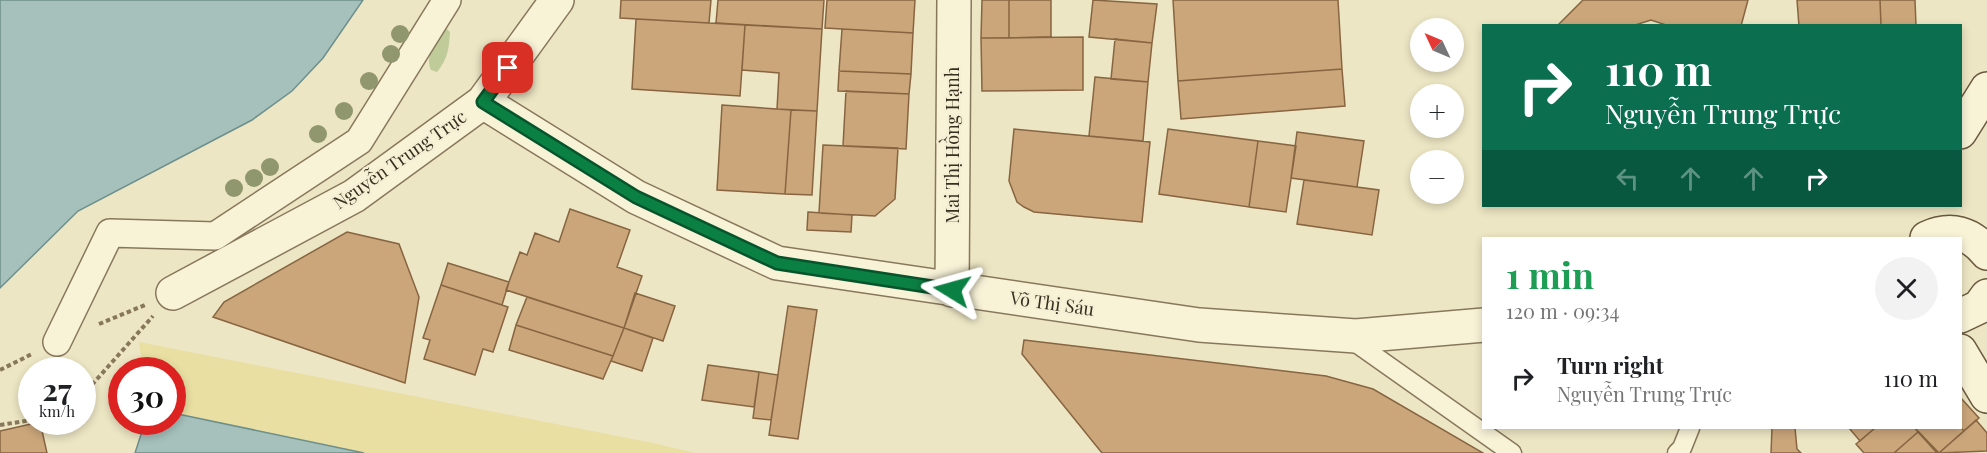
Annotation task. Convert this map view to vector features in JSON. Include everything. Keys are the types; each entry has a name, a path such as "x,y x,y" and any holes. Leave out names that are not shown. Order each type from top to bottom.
{"street":[{"path":"57,342 110,233 215,236 358,141 447,0"},
{"name":"Nguyễn Trung Trực","path":"173,293 354,196 483,102 557,0"},
{"name":"Mai Thị Hồng Hạnh","path":"952,290 954,0"},
{"path":"1962,129 1987,89"},
{"name":"Võ Thị Sáu","path":"483,102 636,197 777,263 1199,325 1344,335 1482,325"},
{"path":"1926,237 1936,207"},
{"path":"1928,237 1938,233 1953,232 1979,243 1987,253"},
{"path":"1962,315 1979,307 1987,296"},
{"path":"1962,354 1987,396"}],"lane":[{"path":"1344,335 1512,453"},
{"path":"1677,453 1682,448 1690,429"}],"path":[{"path":"96,380 173,293"},
{"path":"0,425 18,422"}],"green space":[{"path":"445,27 450,32 448,48 444,63 437,72 431,70 429,58 432,47"}],"sand":[{"path":"139,342 695,453 364,453 186,416 186,357 141,357"}],"water":[{"path":"0,0 363,0 323,58 292,91 252,120 78,211 0,288"},
{"path":"186,416 364,453 135,453 141,435 186,435"}],"building":[{"path":"621,0 711,0 709,23 620,18"},
{"path":"718,0 824,0 822,29 716,23"},
{"path":"827,0 915,0 913,33 825,28"},
{"path":"982,0 1009,0 1009,38 981,38"},
{"path":"1009,0 1051,0 1051,37 1009,38"},
{"path":"1093,0 1157,4 1152,43 1089,37"},
{"path":"1173,0 1338,0 1342,69 1178,81"},
{"path":"1583,0 1748,0 1742,24 1663,24 1651,20 1638,24 1559,24"},
{"path":"1797,0 1880,0 1881,24 1799,24"},
{"path":"1880,0 1915,0 1916,24 1881,24"},
{"path":"636,19 745,25 740,96 632,89"},
{"path":"745,25 822,29 817,111 777,109 779,73 742,70"},
{"path":"842,29 913,33 911,74 839,71"},
{"path":"1083,37 1083,90 982,91 981,38"},
{"path":"1115,39 1152,43 1148,82 1111,79"},
{"path":"1342,69 1345,106 1181,119 1178,81"},
{"path":"839,71 911,74 909,94 838,91"},
{"path":"1095,77 1148,82 1143,141 1089,136"},
{"path":"846,91 909,94 906,149 843,146"},
{"path":"722,105 791,110 785,194 717,190"},
{"path":"791,110 817,111 812,195 785,194"},
{"path":"1014,129 1150,142 1142,222 1034,212 1017,202 1009,181"},
{"path":"1168,129 1258,141 1249,207 1159,194"},
{"path":"1297,132 1364,141 1357,187 1291,178"},
{"path":"1258,141 1296,146 1286,212 1249,207"},
{"path":"823,145 898,148 895,199 875,216 819,213"},
{"path":"1304,180 1379,190 1372,235 1297,224"},
{"path":"570,209 630,230 617,267 642,276 624,328 506,290 520,252 527,255 535,233 559,242"},
{"path":"808,212 852,215 851,232 807,230"},
{"path":"347,232 399,244 419,297 405,383 213,317 224,302"},
{"path":"448,263 509,282 502,305 441,285"},
{"path":"441,285 508,307 493,352 483,349 475,375 424,359 430,340 423,338"},
{"path":"635,293 675,306 663,341 624,328"},
{"path":"527,297 624,328 613,356 516,325"},
{"path":"788,306 817,310 798,439 769,435"},
{"path":"516,325 613,356 603,379 509,350"},
{"path":"624,328 653,338 642,371 611,361"},
{"path":"1024,340 1326,376 1373,389 1483,453 1102,453 1022,354"},
{"path":"708,365 759,372 754,407 702,400"},
{"path":"759,372 778,375 771,420 753,418"},
{"path":"1962,399 1979,418 1964,431 1962,429"},
{"path":"1976,420 1987,433 1987,451 1939,453"},
{"path":"18,427 18,435 43,435 47,453 0,453 0,431"},
{"path":"1772,429 1795,429 1797,449 1801,453 1771,453"},
{"path":"1850,429 1874,429 1860,441"},
{"path":"1874,429 1916,429 1918,432 1894,453 1864,453 1856,444"},
{"path":"1916,429 1962,429 1964,431 1939,453"},
{"path":"1918,432 1937,453 1894,453"}],"route":[{"path":"508,68 483,102 636,197 777,263 952,290"}]}
